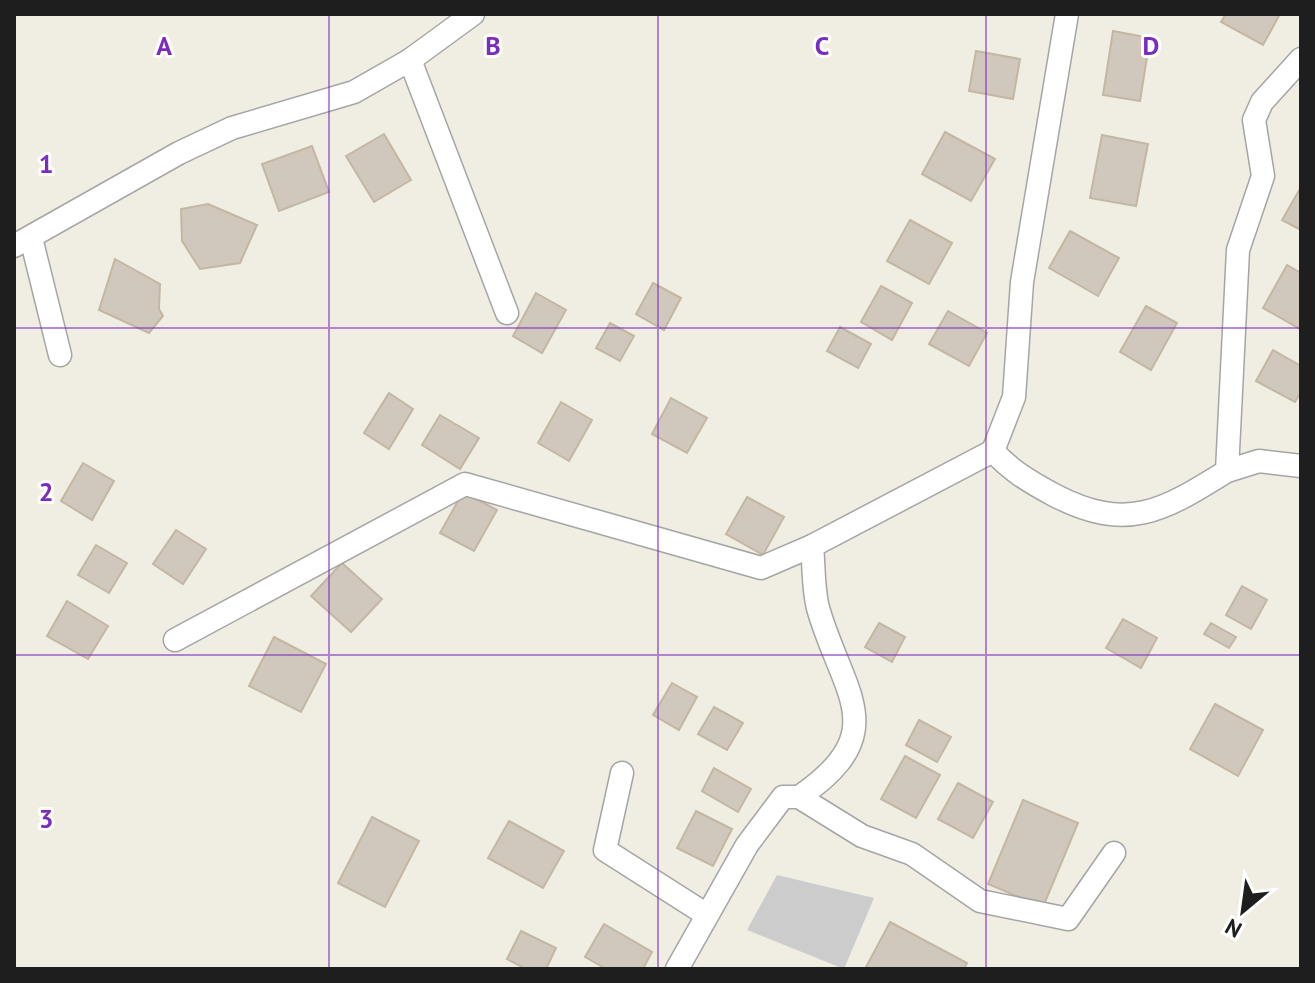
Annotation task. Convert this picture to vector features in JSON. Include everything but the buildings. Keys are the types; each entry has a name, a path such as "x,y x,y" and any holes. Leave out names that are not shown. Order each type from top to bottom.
{"street":[{"path":"60,355 22,242 179,153 232,128 354,92 410,60 473,14"},
{"path":"175,640 465,484 761,568 812,546 993,451 1014,397 1022,282 1067,14"},
{"path":"1227,471 1238,250 1263,176 1254,120 1262,102 1301,59"},
{"path":"410,60 507,313"},
{"path":"993,451 1008,468 1027,480 1062,499 1111,516 1159,509 1227,471 1259,461 1301,466"},
{"path":"799,797 820,783 852,742 857,715 817,606 812,546"},
{"path":"622,773 605,850 707,915"},
{"path":"677,969 771,809 783,797 799,797 862,836 912,854 980,901 1068,919 1114,853"}],"shaded area":[{"path":"777,875 874,898 844,969 747,930"}]}
